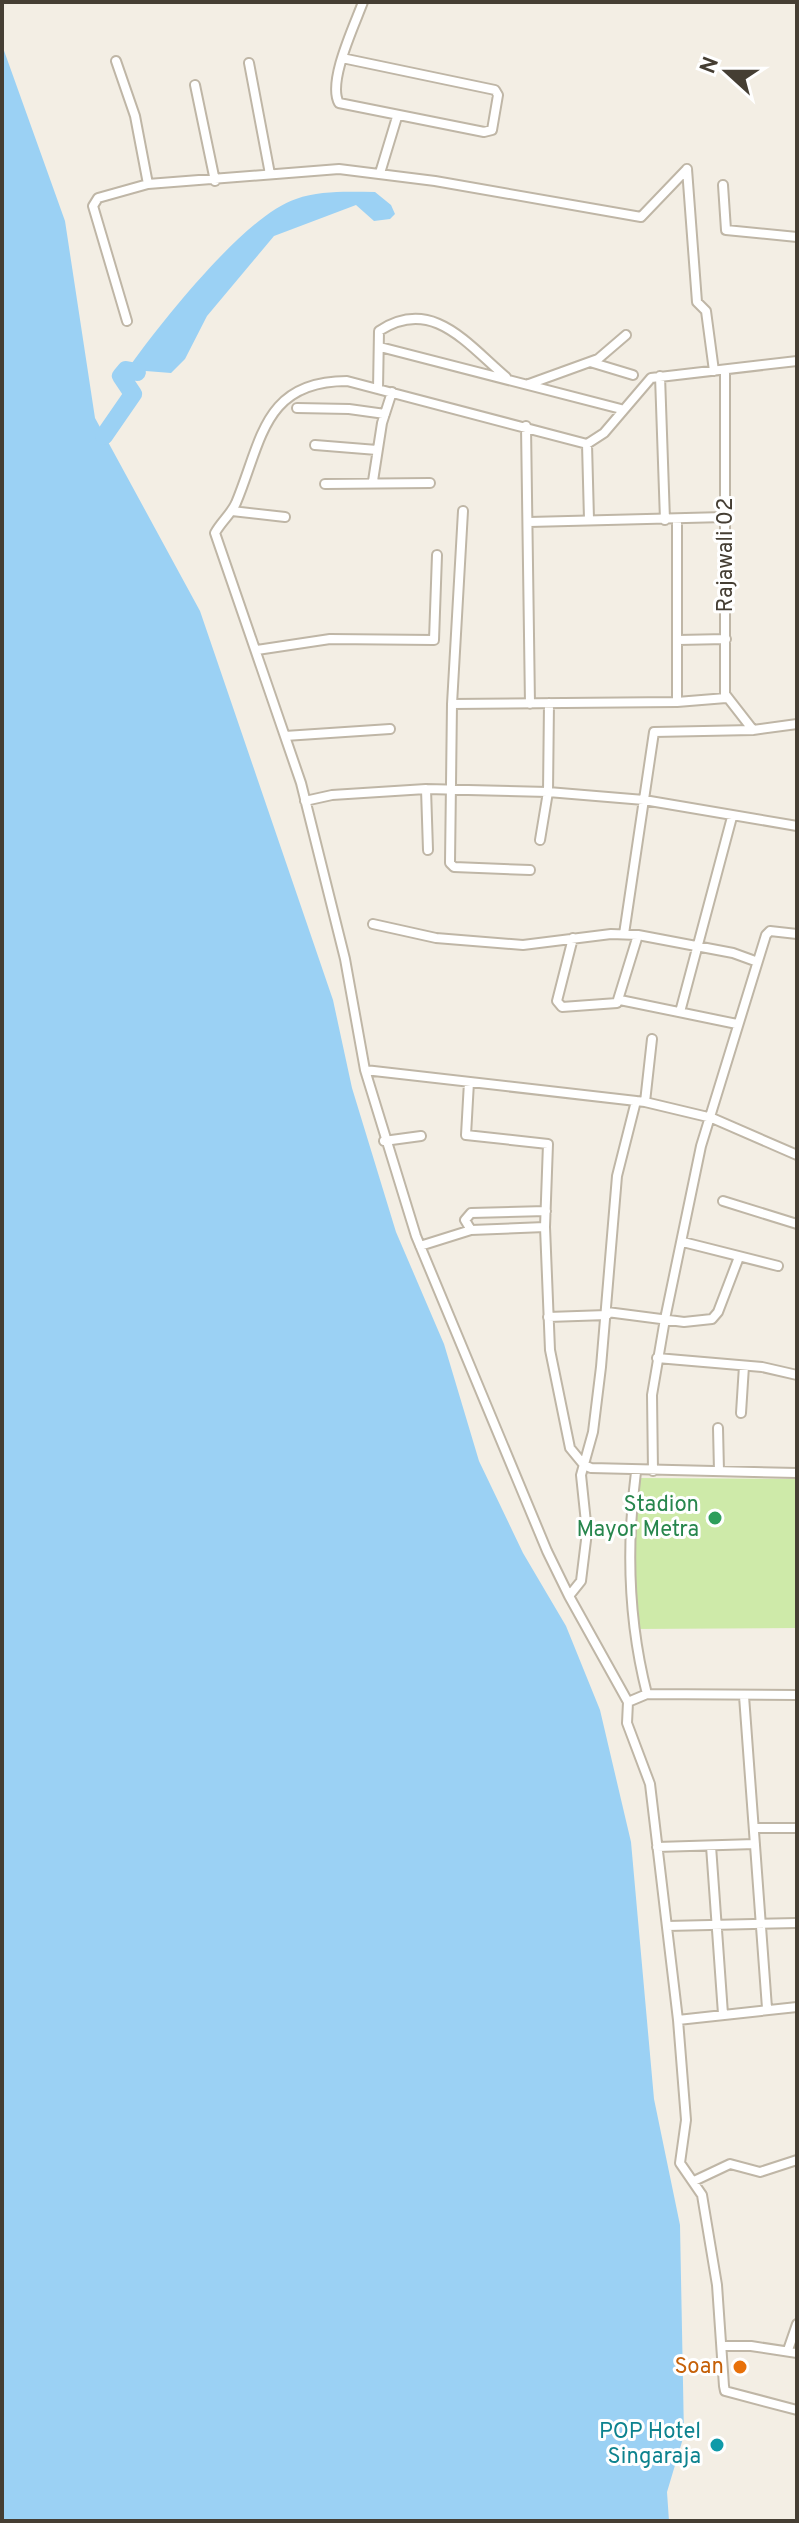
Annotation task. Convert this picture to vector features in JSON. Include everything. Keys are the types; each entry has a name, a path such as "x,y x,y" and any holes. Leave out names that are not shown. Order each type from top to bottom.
{"street":[{"path":"342,58 481,86 498,94 495,125 489,132 397,117 339,103 335,92 342,58 363,2"},
{"path":"116,61 135,116 148,184"},
{"path":"249,63 270,174"},
{"path":"195,85 215,181"},
{"path":"380,173 397,117"},
{"path":"127,321 93,206 98,198 148,184 339,169 380,173 641,217 687,169 697,302 706,311 714,371"},
{"path":"723,185 726,230 797,237"},
{"path":"378,389 379,331 396,320 438,321 510,380"},
{"path":"529,385 590,362 626,335"},
{"path":"380,347 621,409"},
{"path":"797,361 660,376 645,382 604,433 587,444 347,381 323,381 290,395 266,422 232,511 218,527 216,541 257,650 305,801 345,959 346,981 365,1070 384,1141 420,1246 547,1551 628,1702 627,1723 650,1784 678,2020 686,2120 680,2163 702,2195 725,2391 797,2410"},
{"path":"590,362 633,375"},
{"name":"Rajawali 02","path":"725,370 726,698"},
{"path":"660,376 665,520"},
{"path":"325,484 369,486 373,481 377,450 392,392"},
{"path":"297,408 349,409 385,414"},
{"path":"526,426 530,704"},
{"path":"587,444 589,519"},
{"path":"315,445 377,450"},
{"path":"373,481 430,483"},
{"path":"232,511 285,517"},
{"path":"463,511 452,704 451,865 530,870"},
{"path":"529,522 725,517"},
{"path":"677,519 677,702"},
{"path":"257,650 330,639 434,640 437,555"},
{"path":"678,640 726,639"},
{"path":"452,704 677,702 726,698 753,730"},
{"path":"540,840 548,792 549,703"},
{"path":"624,934 655,731 753,730 797,724"},
{"path":"285,736 390,729"},
{"path":"305,801 332,795 426,789 548,792 644,800 797,826"},
{"path":"426,789 428,850"},
{"path":"680,1012 732,817"},
{"path":"373,924 436,938 501,940 523,945 573,938 638,935 700,946 755,961"},
{"path":"653,1471 652,1395 657,1358 701,1146 712,1118 755,961 768,932 797,934"},
{"path":"573,938 558,1004 615,1004 620,1000 638,935"},
{"path":"620,1000 737,1024"},
{"path":"569,1596 581,1581 587,1532 582,1483 593,1432 607,1313 617,1176 641,1102 652,1039"},
{"path":"365,1070 641,1102 712,1118 797,1155"},
{"path":"469,1082 466,1135 548,1144 545,1227 553,1365 570,1448 584,1465 636,1472 797,1473"},
{"path":"384,1141 421,1136"},
{"path":"723,1201 797,1224"},
{"path":"471,1230 465,1220 471,1213 546,1211"},
{"path":"420,1246 471,1230 545,1227"},
{"path":"683,1242 778,1266"},
{"path":"548,1317 607,1313 695,1323 715,1318 739,1257"},
{"path":"657,1358 744,1366 797,1375"},
{"path":"741,1413 744,1366"},
{"path":"718,1428 719,1471"},
{"path":"636,1472 628,1569 633,1637 647,1694"},
{"path":"628,1702 647,1694 797,1695"},
{"path":"744,1696 767,2008"},
{"path":"754,1828 797,1828"},
{"path":"657,1847 755,1844"},
{"path":"711,1846 723,2014"},
{"path":"667,1926 797,1923"},
{"path":"678,2020 797,2007"},
{"path":"694,2181 730,2164 760,2172 797,2160"},
{"path":"722,2346 793,2352 797,2324"}],"green space":[{"name":"Stadion Mayor Metra","path":"636,1478 797,1479 797,1628 633,1629 631,1557"}],"water":[{"path":"2,45 65,221 95,418 200,611 333,1000 352,1088 396,1232 444,1344 479,1461 523,1553 566,1626 600,1710 631,1842 654,2099 680,2225 684,2435 667,2492 669,2521 2,2521"},
{"path":"335,192 375,192 391,205 395,214 390,219 374,221 356,205 274,236 207,316 185,359 171,373 133,370 132,363 185,296 254,225 296,199"}],"waterway":[{"path":"104,436 133,394 121,376 126,370 137,372"}],"place":[{"name":"Stadion Mayor Metra","path":"715,1518"},
{"name":"Soan","path":"740,2367"},
{"name":"POP Hotel Singaraja","path":"717,2445"}]}
